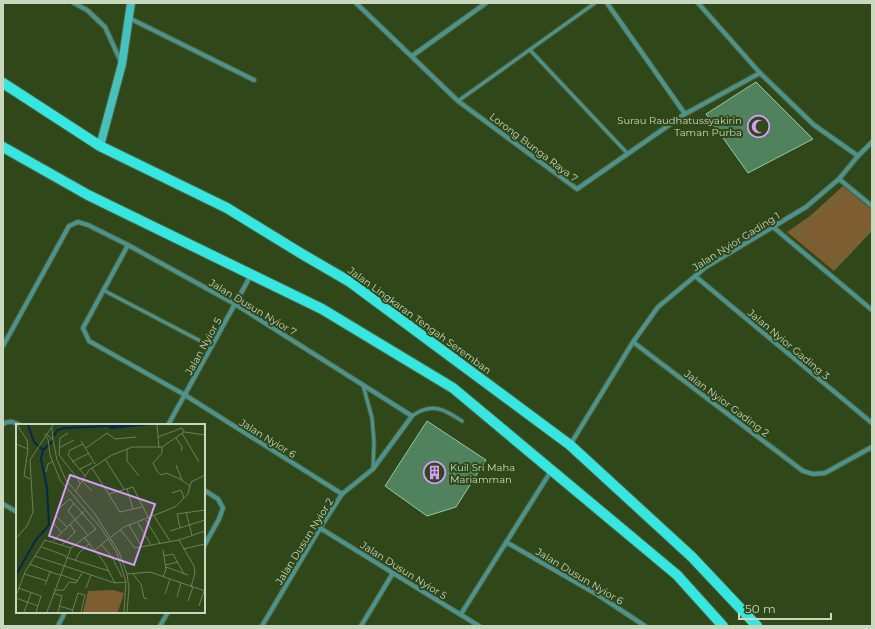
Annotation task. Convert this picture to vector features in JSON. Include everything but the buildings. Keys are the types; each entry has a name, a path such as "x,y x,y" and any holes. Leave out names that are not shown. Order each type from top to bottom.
{"main road":[{"name":"Jalan Lingkaran Tengah Seremban","path":"3,83 100,146 228,208 350,282 570,445 692,557 757,626"},
{"path":"3,147 88,195 322,309 453,388 677,575 723,626"}],"street":[{"path":"74,3 87,10 105,28 122,64"},
{"path":"100,146 122,64 131,3"},
{"name":"Lorong Bunga Raya 7","path":"356,3 458,101 577,189 685,114 760,73"},
{"path":"412,56 486,3"},
{"path":"607,3 685,114"},
{"path":"698,3 760,73 814,125 858,156"},
{"path":"129,18 254,80"},
{"name":"Jalan Nyior Gading 1","path":"570,445 633,342 658,307 706,267 806,207 839,179 872,142"},
{"path":"839,179 872,206"},
{"name":"Jalan Dusun Nyior 7","path":"3,346 69,226 78,222 88,225 128,244 235,304 412,416"},
{"path":"773,227 872,310"},
{"path":"103,290 128,244"},
{"name":"Jalan Nyior 5","path":"169,424 252,275"},
{"name":"Jalan Nyior Gading 3","path":"695,276 872,424"},
{"name":"Jalan Nyior 6","path":"103,290 83,328 89,341 185,395 342,494"},
{"name":"Jalan Nyior Gading 2","path":"633,342 803,471 813,474 825,473 872,447"},
{"name":"Jalan Dusun Nyior 2","path":"262,626 342,494 372,469 412,416"},
{"path":"3,424 13,421 18,424"},
{"path":"461,614 551,470"},
{"path":"205,491 218,499 223,508 219,519 205,544"},
{"path":"3,504 16,511"},
{"name":"Jalan Dusun Nyior 5","path":"320,528 479,626"},
{"name":"Jalan Dusun Nyior 6","path":"506,542 598,595 644,626"},
{"path":"361,626 393,573"},
{"path":"58,626 64,613"},
{"path":"160,626 167,613"}],"lane":[{"path":"458,101 595,3"},
{"path":"530,50 628,154"},
{"path":"103,290 212,347"},
{"path":"363,385 372,418 374,442 372,469"},
{"path":"412,416 420,411 433,408 446,411 462,422"}],"path":[{"path":"850,199 841,195 796,231 808,240 829,251 835,261 834,264 837,265 849,254 872,226"}],"shaded area":[{"path":"843,186 872,210 872,231 834,271 787,232 810,216"}],"place":[{"name":"Surau Raudhatussyakirin Taman Purba","path":"758,126"},
{"name":"Kuil Sri Maha Mariamman","path":"435,473"}]}
